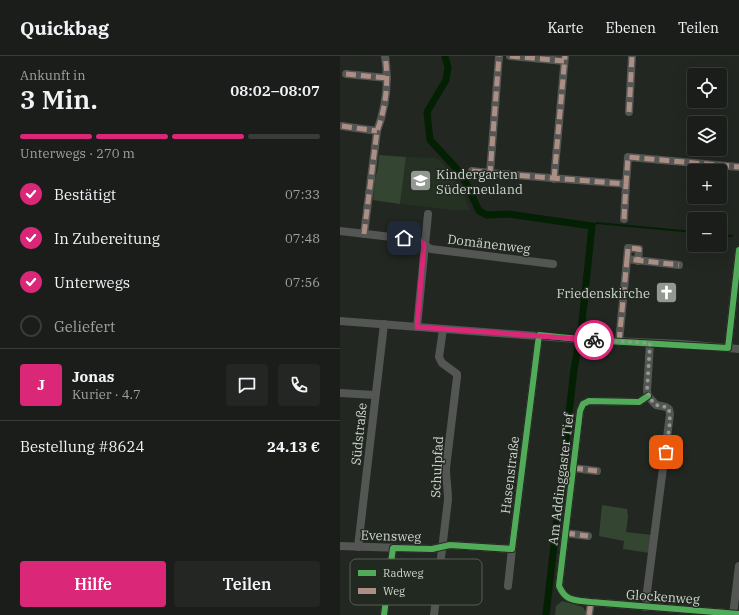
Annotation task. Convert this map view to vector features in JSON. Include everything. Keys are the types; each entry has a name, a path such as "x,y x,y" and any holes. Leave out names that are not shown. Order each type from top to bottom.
{"street":[{"path":"364,234 377,130 384,102 387,78 385,56"},
{"path":"490,173 499,56"},
{"path":"510,56 564,59 554,179"},
{"path":"629,112 632,56"},
{"path":"346,74 387,78"},
{"path":"342,126 377,130"},
{"path":"624,219 628,157 739,167"},
{"path":"472,171 626,184"},
{"path":"417,327 428,214"},
{"name":"Domänenweg","path":"340,231 417,240 431,249 553,264"},
{"path":"619,342 628,248 639,249 638,260"},
{"path":"728,348 739,250"},
{"path":"627,259 679,265"},
{"path":"340,321 539,335 572,339 739,349"},
{"name":"Südstraße","path":"358,546 384,324"},
{"name":"Schulpfad","path":"440,559 448,488 446,468 458,377 457,374 442,363 438,357 443,329"},
{"name":"Hasenstraße","path":"508,586 539,335"},
{"path":"648,396 650,343"},
{"path":"340,393 375,395"},
{"name":"Am Addinggaster Tief","path":"591,602 570,599 562,594 559,586 580,411 583,404 588,401 640,402 648,396"},
{"name":"Glockenweg","path":"645,607 670,414 669,409 656,405 648,396"},
{"name":"Am Addinggaster Tief","path":"573,468 597,471"},
{"name":"Am Addinggaster Tief","path":"565,533 588,536"},
{"path":"442,546 450,545 512,549"},
{"name":"Evensweg","path":"340,546 432,549 442,546"},
{"path":"391,559 392,548"},
{"path":"735,614 739,566"},
{"path":"589,615 591,602"},
{"name":"Glockenweg","path":"591,602 735,614"},
{"path":"384,615 385,605"},
{"name":"Schulpfad","path":"434,615 435,605"}],"shaded area":[{"path":"379,155 406,157 400,204 373,200"},
{"path":"406,157 434,158 441,161 460,187 470,210 454,210 400,204"},
{"path":"602,505 627,509 628,517 626,532 652,535 650,553 623,549 624,541 599,536"},
{"path":"562,601 583,607 585,615 555,615 556,606"}],"waterway":[{"path":"445,56 448,68 446,80 427,112 430,140 456,168 466,183 479,211 487,215 508,214 592,226 581,331 574,369 546,615"},
{"path":"592,226 597,223 687,231"},
{"path":"727,236 732,236"}],"marked path":[{"path":"364,234 377,131 385,103 387,84 385,56"},
{"path":"472,171 490,173 499,56"},
{"path":"510,56 564,61"},
{"path":"554,179 565,56"},
{"path":"629,112 632,56"},
{"path":"346,74 387,78"},
{"path":"342,126 377,131"},
{"path":"490,173 626,184 628,157 739,167"},
{"path":"624,219 626,184"},
{"path":"627,259 628,248 639,249 638,261"},
{"path":"619,342 627,259 679,265"},
{"path":"573,468 597,471"},
{"path":"565,533 588,536"},
{"path":"589,615 591,602"}],"cycle path":[{"path":"392,559 393,548 432,549 450,545 512,549 539,335 589,340 728,348 739,250"},
{"path":"648,396 639,402 589,401 583,404 580,411 559,586 568,598 576,600 739,614"},
{"path":"384,615 385,605"}],"way so far":[{"path":"594,340 650,343 647,391 648,396 656,405 669,409 670,421 666,452"}],"place":[{"name":"Kindergarten Süderneuland","path":"421,181"},
{"name":"Friedenskirche","path":"666,293"}],"route":[{"path":"404,238 417,240 424,244 417,327 594,340"}]}
